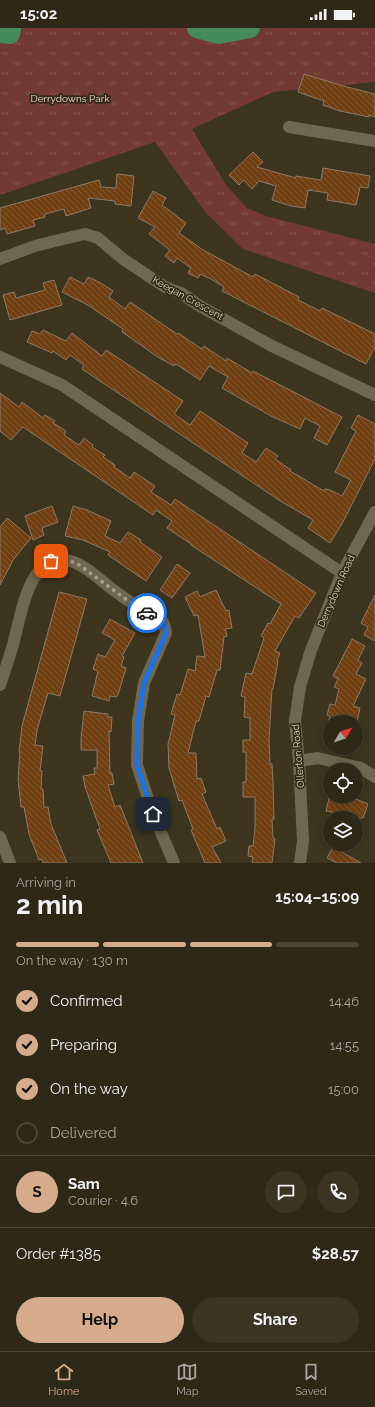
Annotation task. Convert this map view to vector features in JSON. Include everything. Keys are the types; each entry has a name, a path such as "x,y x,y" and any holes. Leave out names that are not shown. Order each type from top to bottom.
{"street":[{"path":"289,127 375,141"},
{"name":"Keegan Crescent","path":"0,259 35,246 85,234 98,238 123,259 165,287 181,293 198,305 272,346 375,395"},
{"path":"0,357 62,386 342,573"},
{"name":"Derrydown Road","path":"310,650 342,573 375,512"},
{"path":"0,685 12,650 27,590 37,572 51,561 66,560 78,564 131,603 163,622 166,627 166,633 144,683 138,721 137,765 153,814 174,863"},
{"name":"Ollerton Road","path":"300,863 303,841 299,761 295,721 300,687 310,650"},
{"path":"299,761 318,758 361,768 375,777"},
{"path":"0,837 10,863"}],"green space":[{"name":"Derrydowns Park","path":"0,28 375,28 375,82 273,92 192,129 226,185 247,208 266,216 375,244 375,293 243,249 206,213 155,142 0,195"}],"building":[{"path":"304,74 375,94 375,117 340,111 323,105 324,101 298,92"},
{"path":"253,152 263,162 257,167 296,178 296,176 321,180 323,168 370,176 368,188 360,187 356,205 327,200 328,193 308,190 305,208 291,206 272,200 276,186 259,181 252,189 244,180 239,185 229,175"},
{"path":"117,174 134,176 131,206 115,204 115,201 88,198 91,208 66,216 64,209 45,214 45,217 33,220 35,226 7,234 5,228 0,230 0,208 99,180 101,187 116,188"},
{"path":"153,191 166,198 162,205 186,223 179,233 203,250 253,277 255,274 299,297 298,300 320,311 322,308 375,334 375,347 366,364 222,291 224,287 211,279 200,274 198,278 188,273 191,268 177,258 174,263 165,256 170,250 149,234 155,227 138,218"},
{"path":"70,277 84,284 88,277 101,283 113,291 109,297 125,309 130,302 202,349 204,346 226,361 227,358 252,373 253,371 342,417 327,445 314,438 320,426 305,418 300,429 271,416 222,388 228,377 209,366 200,380 176,364 174,366 158,357 122,332 123,329 88,305 62,292"},
{"path":"54,280 62,305 10,320 3,295 14,292 16,298 45,290 43,283"},
{"path":"43,330 66,341 72,333 102,356 106,350 183,401 174,414 190,425 200,411 248,443 242,453 256,462 266,448 278,456 275,459 291,470 290,471 324,491 325,489 330,490 342,496 351,480 335,472 356,431 351,428 358,415 375,424 375,459 343,522 330,543 308,528 313,520 282,502 82,369 84,365 70,355 66,360 53,351 52,353 27,342 32,331 40,334"},
{"path":"0,393 19,407 22,402 43,418 45,415 55,421 53,423 66,431 64,435 79,445 84,438 93,445 92,447 105,455 103,457 115,465 114,467 130,478 134,472 155,486 151,492 171,505 175,499 316,593 299,618 295,616 275,651 280,653 272,689 269,739 270,764 272,764 273,782 273,838 275,839 272,863 252,863 253,857 248,856 249,846 253,846 255,828 255,797 243,797 243,782 246,782 246,752 243,752 243,740 250,740 250,718 244,717 245,697 241,696 246,673 252,674 264,638 261,636 268,623 270,624 281,604 167,528 172,521 156,510 153,515 23,427 11,440 0,431"},
{"path":"52,506 58,522 42,528 44,535 33,540 25,516"},
{"path":"73,506 87,510 111,521 105,536 120,543 128,532 141,540 140,542 162,557 146,581 108,555 110,552 83,540 65,536"},
{"path":"7,518 31,538 13,560 0,585 0,527"},
{"path":"177,564 190,573 172,598 160,590"},
{"path":"216,590 226,611 229,610 232,628 225,629 227,636 224,637 220,670 217,670 209,697 206,696 199,721 196,721 188,753 196,753 197,779 201,778 206,792 202,794 217,829 220,827 226,841 212,847 221,863 205,863 191,830 193,829 182,800 179,801 169,768 168,744 175,715 171,714 177,694 180,695 188,669 195,671 197,656 205,657 198,615 194,616 185,597 197,591 200,597"},
{"path":"59,592 87,599 60,696 48,693 37,730 35,745 43,746 40,771 42,771 41,789 43,789 44,807 48,807 51,824 67,863 43,863 42,859 39,860 29,834 24,807 21,807 18,779 19,752 22,726"},
{"path":"375,595 375,641 364,635 368,627 361,623"},
{"path":"110,619 135,633 122,656 124,657 121,666 126,668 118,695 116,697 110,696 109,701 92,696 98,671 93,669 98,654 105,657 115,640 102,633"},
{"path":"352,639 365,646 358,660 362,663 356,674 366,679 353,706 360,708 358,715 327,715 330,704 335,705 339,689 334,687 338,679 333,676"},
{"path":"84,711 108,714 108,717 112,717 111,732 109,731 110,773 112,773 114,784 108,785 115,807 120,805 143,863 111,863 97,830 100,829 85,787 83,776 95,774 94,768 97,768 97,750 81,750"},
{"path":"363,802 368,804 363,818 363,811 326,811 328,803"},
{"path":"331,851 340,851 361,863 337,863 327,858"}],"waterway":[{"path":"0,33 10,34 11,28"},
{"path":"197,28 219,34 250,28"}],"way so far":[{"path":"51,561 66,560 78,564 147,613"}],"route":[{"path":"147,613 163,622 166,627 166,633 144,683 138,721 137,765 153,814"}]}
